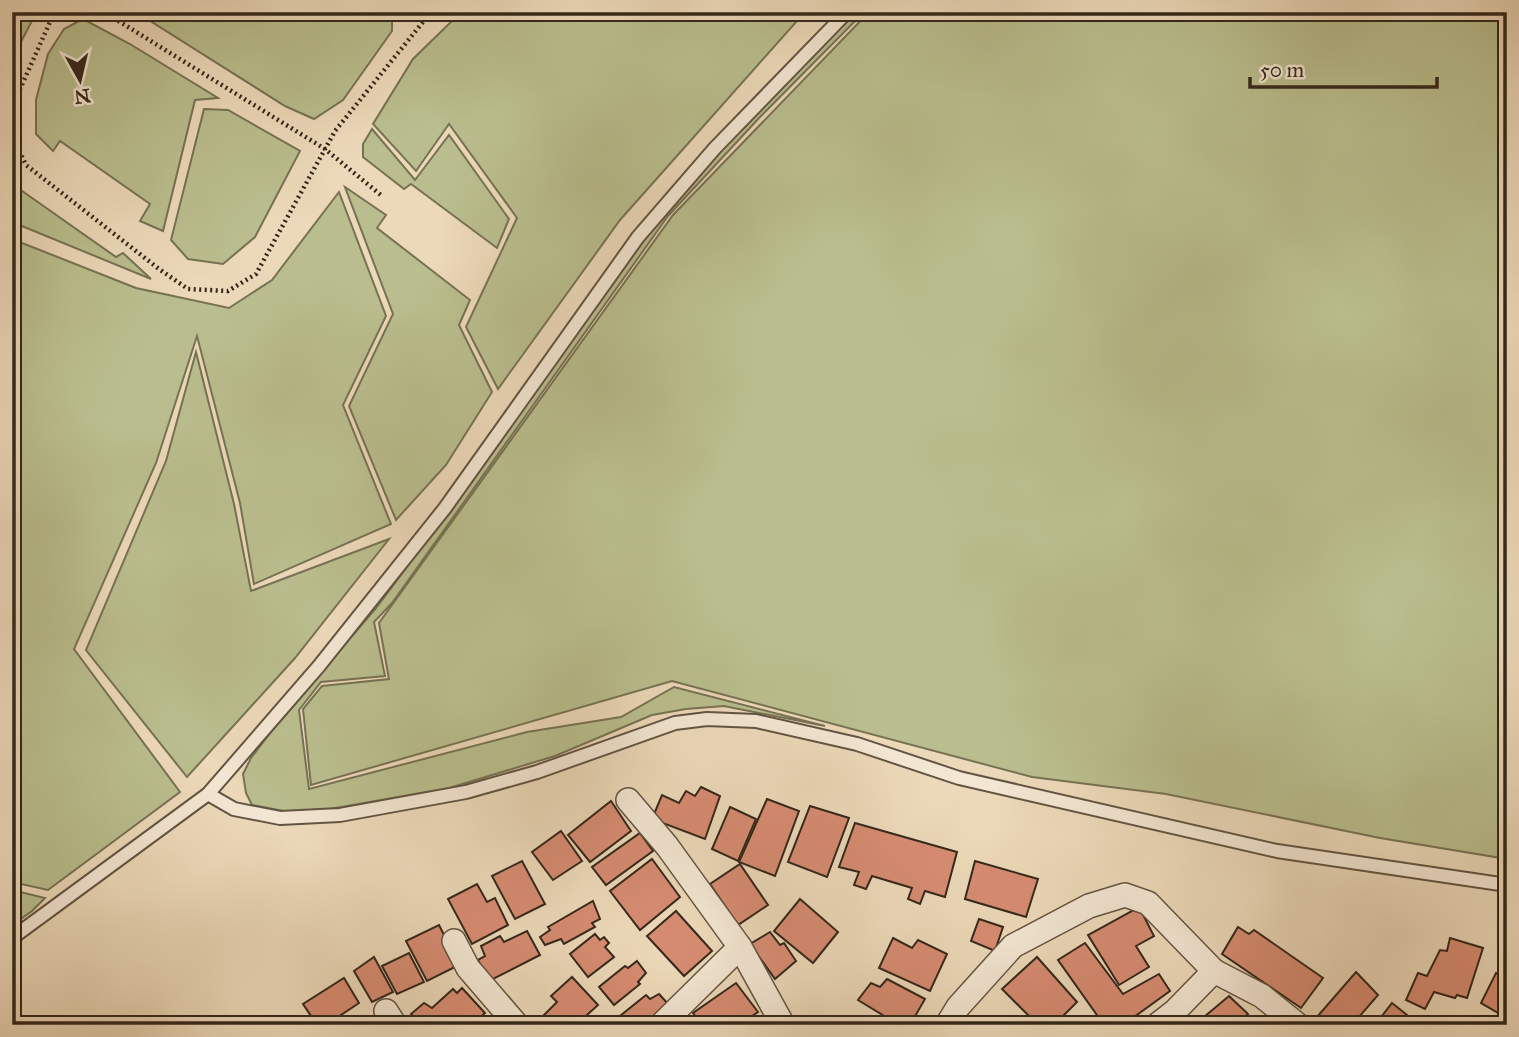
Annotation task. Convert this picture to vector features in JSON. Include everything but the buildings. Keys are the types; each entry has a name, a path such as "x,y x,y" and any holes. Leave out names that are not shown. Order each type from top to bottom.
{"street":[{"path":"628,800 667,846 740,947 783,1025"},
{"path":"947,1025 958,1007 1013,946 1089,906 1125,895 1148,903 1214,971 1262,996 1297,1025"},
{"path":"453,942 468,968 517,1025"},
{"path":"661,1025 740,947"},
{"path":"1173,1020 1214,971"}],"lane":[{"path":"12,938 208,794 319,666 445,508 638,237 715,148 847,12"},
{"path":"208,794 234,809 280,818 340,815 466,792 537,772 675,723 706,719 756,720 857,744 959,778 1277,850 1507,885"}],"path":[{"path":"56,12 18,96 12,134 26,165 188,289 228,291 256,274 335,131 427,17 434,12"},
{"path":"104,12 325,149 382,196"},
{"path":"421,12 427,17"}],"green space":[{"path":"12,12 32,12 34,17 12,59"},
{"path":"136,12 392,12 392,31 343,100 314,119 285,106"},
{"path":"444,12 805,12 620,220 498,389 466,327 517,218 449,124 416,171 373,124 413,59 451,22"},
{"path":"856,12 864,12 760,117 668,216 392,603 374,622 385,676 321,682 299,710 309,789 527,732 621,717 674,687 825,726 724,706 686,709 652,715 555,756 449,788 330,809 289,812 252,805 246,793 243,774 251,758 376,608 487,460 629,258 733,134"},
{"path":"869,12 1507,12 1507,859 1380,838 1166,794 1032,777 672,681 311,785 303,709 322,686 389,679 379,623 673,215"},
{"path":"83,19 130,44 218,98 195,100 163,231 140,221 150,204 60,141 53,151 36,134 36,100 48,54 64,29"},
{"path":"204,109 228,110 300,151 255,237 223,264 188,259 171,240"},
{"path":"372,129 415,180 449,135 509,219 497,248 411,184 404,189 363,157 363,144"},
{"path":"12,168 19,178 15,186 116,257 123,253 151,279 12,222"},
{"path":"345,187 386,215 377,228 470,300 459,325 492,392 446,465 396,520 349,406 393,314"},
{"path":"339,192 386,316 343,405 391,524 254,584 240,503 197,336 156,463 74,649 180,792 48,890 12,882 12,239 136,288 229,308 272,280"},
{"path":"196,352 234,504 251,591 389,539 295,658 187,777 86,650 166,461"},
{"path":"12,890 45,898 12,925"}]}
